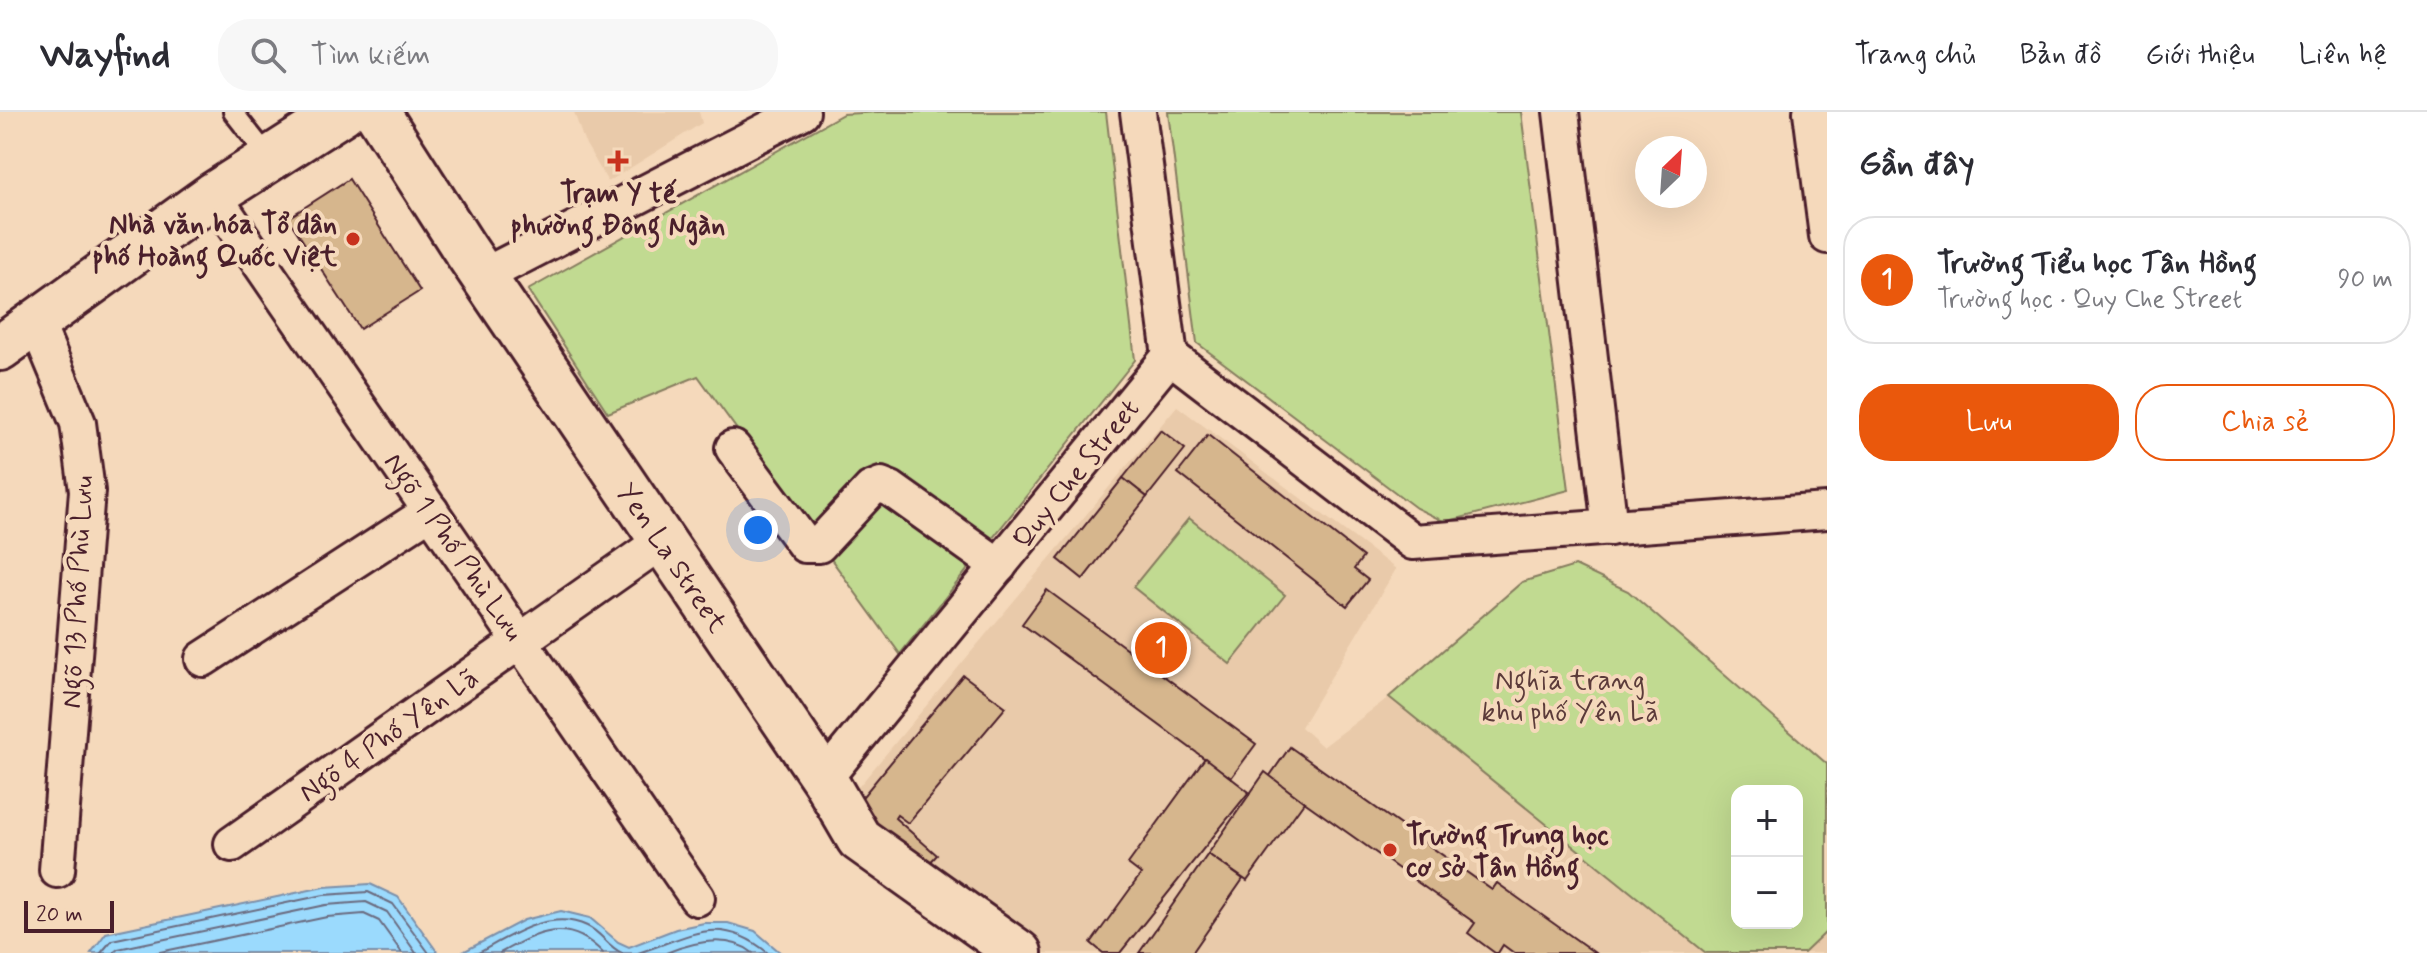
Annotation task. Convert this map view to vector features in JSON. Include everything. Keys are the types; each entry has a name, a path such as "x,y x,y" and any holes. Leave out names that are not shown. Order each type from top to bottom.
{"street":[{"path":"0,348 213,195 343,112"},
{"name":"Yen La Street","path":"377,112 483,276 824,779 859,839 1019,953"},
{"path":"483,276 802,112"},
{"path":"1138,112 1170,356 1413,542 1827,511"},
{"path":"1561,112 1610,528"},
{"path":"1811,112 1827,236"},
{"name":"Ngõ 1 Phố Phù Lưu","path":"213,195 697,898"},
{"name":"Ngõ 13 Phố Phù Lưu","path":"36,322 78,423 87,491 57,870"},
{"name":"Quy Che Street","path":"824,779 1170,356"},
{"path":"733,448 805,545 819,545 871,489 881,485 999,566"},
{"path":"203,659 431,511"},
{"name":"Ngõ 4 Phố Yên Lã","path":"232,844 662,541"}],"lane":[{"path":"233,112 270,159"}],"shaded area":[{"name":"Trạm Y tế phường Đông Ngàn","path":"574,112 699,112 702,123 608,182 584,141"},
{"path":"1177,406 1396,569 1301,727 1323,747 1389,697 1706,953 1029,953 850,797"},
{"path":"1827,931 1827,953 1804,953"}],"green space":[{"path":"1106,112 1135,360 900,654 698,376 608,413 528,290 843,114"},
{"path":"1168,112 1521,112 1569,490 1445,522 1416,508 1197,343"},
{"path":"1189,518 1285,595 1230,664 1133,587"},
{"name":"Nghĩa trang khu phố Yên Lã","path":"1575,566 1628,591 1827,764 1827,931 1804,953 1706,953 1389,697 1522,582"}],"water":[{"path":"370,884 398,897 438,953 91,953 106,933 324,887"},
{"path":"561,911 590,918 618,942 629,947 676,929 704,923 728,923 755,931 781,953 461,953 524,920"}],"building":[{"path":"349,179 420,291 360,329 288,218"},
{"path":"1161,430 1185,449 1147,497 1123,478"},
{"path":"1208,435 1363,557 1354,569 1368,580 1347,606 1178,473"},
{"path":"1123,478 1147,497 1083,579 1058,559"},
{"path":"1047,590 1256,744 1231,778 1022,624"},
{"path":"963,675 1006,707 908,823 897,815 895,818 937,855 925,868 864,826 859,801"},
{"path":"1290,747 1492,890 1497,883 1595,953 1514,953 1503,945 1495,953 1468,933 1475,923 1269,777"},
{"path":"1205,758 1249,792 1120,953 1103,953 1091,943 1141,874 1128,864"},
{"path":"1265,772 1304,802 1247,881 1208,854"},
{"path":"1208,854 1243,879 1192,953 1139,953"}],"place":[{"name":"Trạm Y tế phường Đông Ngàn","path":"618,161"},
{"name":"Nhà văn hóa Tổ dân phố Hoàng Quốc Việt","path":"353,239"},
{"name":"Trường Tiểu học Tân Hồng","path":"1161,648"},
{"name":"Trường Trung học cơ sở Tân Hồng","path":"1390,850"}]}
